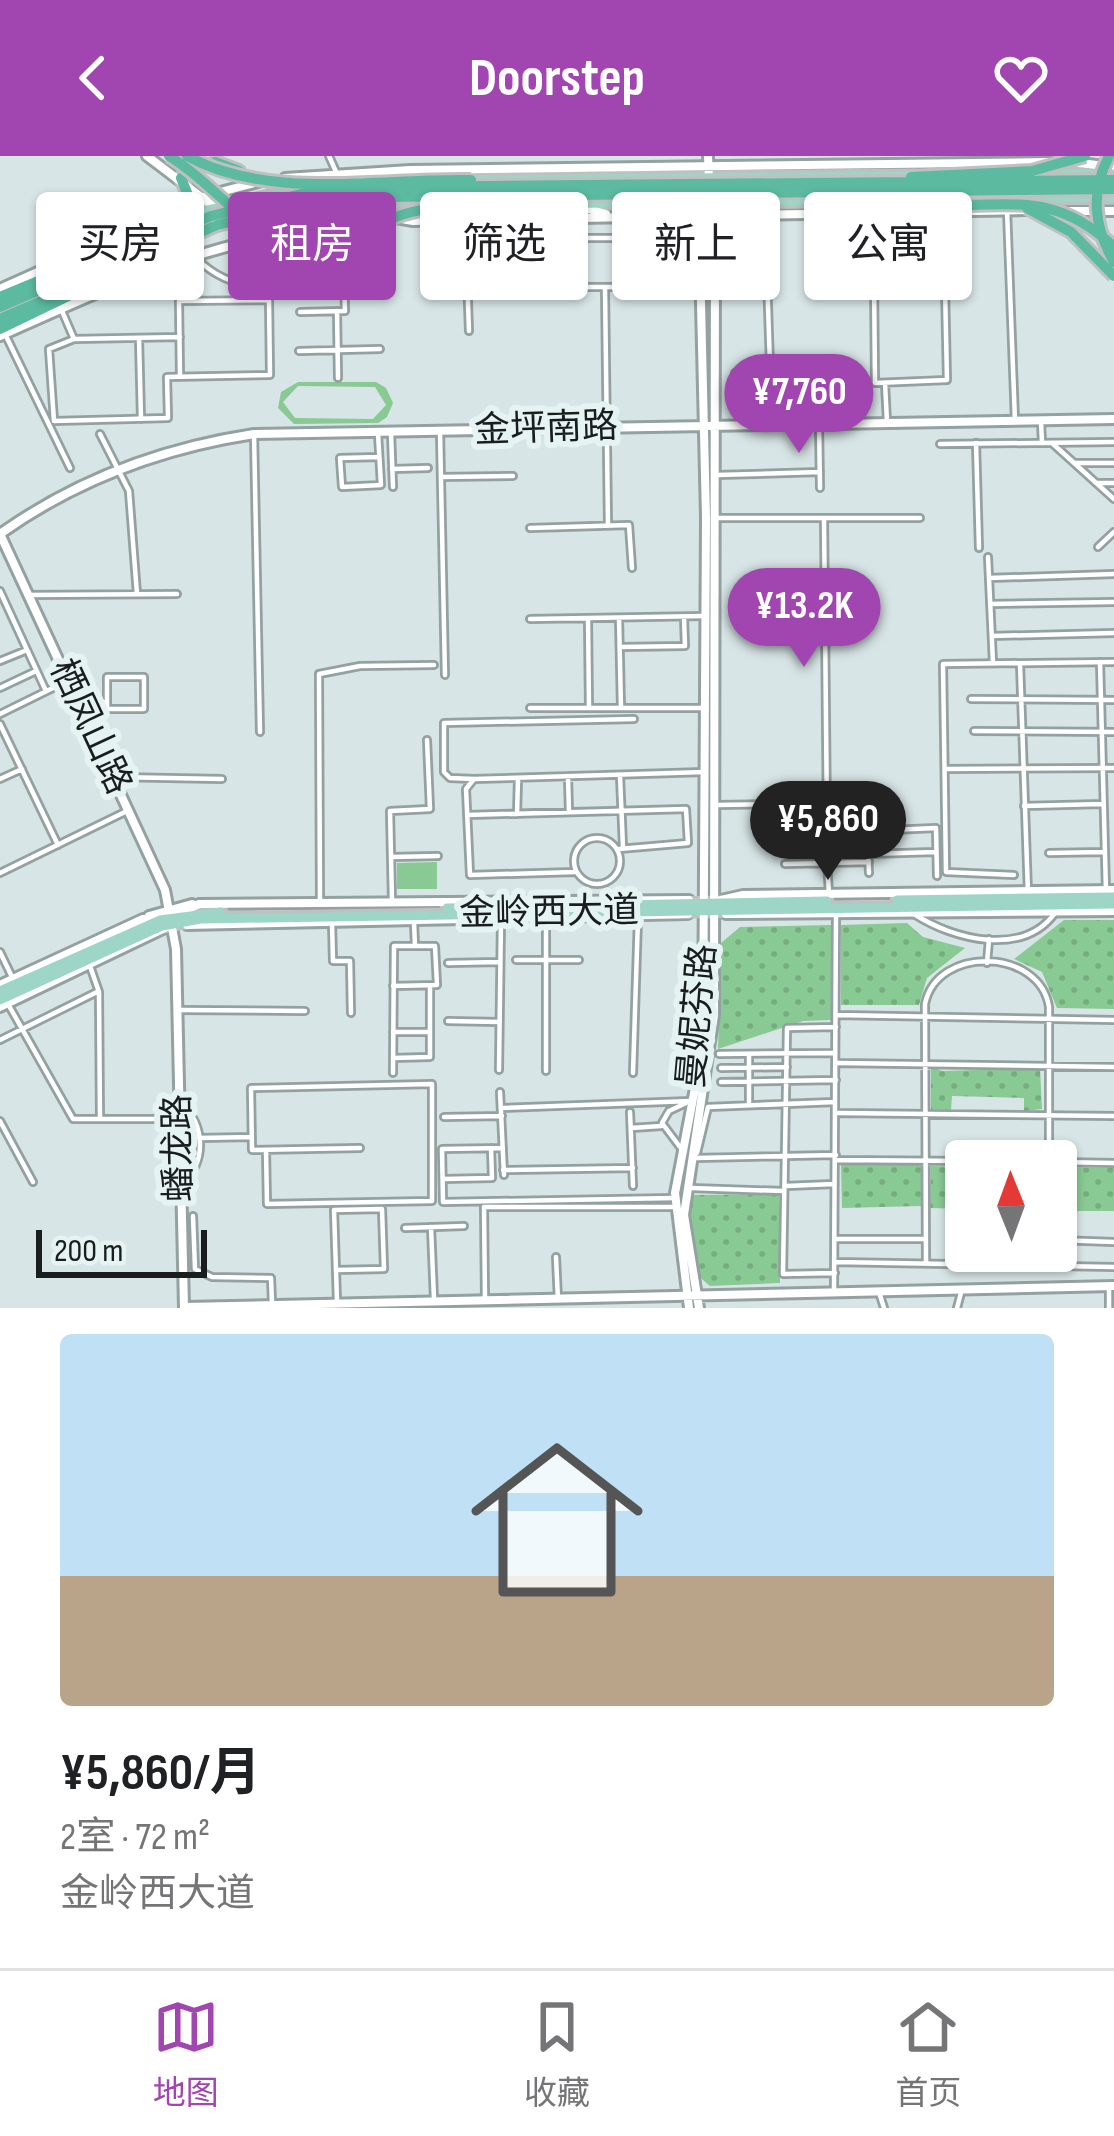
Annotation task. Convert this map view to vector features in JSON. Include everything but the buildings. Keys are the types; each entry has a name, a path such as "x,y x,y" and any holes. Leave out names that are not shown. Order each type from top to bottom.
{"highway":[{"path":"170,156 212,184 258,229 307,246 415,211 643,191"},
{"path":"187,156 219,173 260,182 425,179 643,191"},
{"path":"1032,171 1071,156"},
{"path":"889,188 931,173 1032,171 1085,156"},
{"path":"1109,156 1096,202 1099,229 1114,262"},
{"path":"210,159 271,179 334,179"},
{"path":"889,188 1114,174"},
{"path":"182,178 186,192"},
{"path":"0,298 159,236 270,200 384,188 643,191"},
{"path":"889,188 932,205 1053,206 1097,231 1114,248"},
{"path":"1,329 164,244 248,215 302,204 384,197 643,191 889,188 1114,193"},
{"path":"1007,207 1059,223 1114,276"},
{"path":"0,298 36,281"},
{"path":"1,329 62,300"}],"main road":[{"path":"278,192 334,179 1114,174"},
{"path":"972,200 1114,193"},
{"path":"204,212 228,205"},
{"path":"0,298 36,282"},
{"path":"1,329 60,300"},
{"name":"金岭西大道","path":"2,997 171,920 1028,895 1111,898"},
{"name":"金岭西大道","path":"711,907 836,911 1111,898"}],"street":[{"path":"147,156 205,197 228,224"},
{"path":"329,156 334,179"},
{"path":"389,156 390,171"},
{"path":"708,156 708,192"},
{"path":"210,159 249,192"},
{"path":"334,179 410,170 617,168 709,174 1070,162 1114,174"},
{"path":"819,177 856,166"},
{"path":"568,179 617,168"},
{"path":"334,179 410,170"},
{"path":"205,197 271,179"},
{"path":"1055,199 1109,211"},
{"path":"1007,207 1015,421"},
{"path":"972,209 1109,211"},
{"path":"588,218 612,217"},
{"path":"396,218 413,221"},
{"path":"604,218 605,238"},
{"path":"396,222 420,221"},
{"path":"567,238 651,238 652,287 605,287 559,287 558,248 567,238"},
{"path":"0,298 36,280"},
{"path":"605,287 608,526"},
{"path":"70,468 1,329 83,300"},
{"path":"180,337 74,338 49,349 55,421 168,418 166,376 180,376 270,375 269,300 179,301 180,337 180,376"},
{"path":"300,312 345,311 345,300"},
{"path":"469,300 470,331"},
{"name":"曼妮芬路","path":"703,300 710,426"},
{"name":"曼妮芬路","path":"693,1303 683,1215 712,1051 713,300"},
{"path":"768,300 772,424"},
{"path":"874,300 875,383 947,380 945,300"},
{"path":"61,309 74,338"},
{"path":"337,311 338,378"},
{"path":"139,338 141,419"},
{"path":"299,350 380,349"},
{"path":"735,373 847,376"},
{"path":"885,382 887,422"},
{"name":"金坪南路","path":"0,534 118,470 177,448 254,434 1114,419"},
{"path":"1041,421 1042,443"},
{"path":"819,424 820,488"},
{"path":"440,432 445,675"},
{"path":"378,433 381,485 342,487 340,458 379,457"},
{"path":"391,433 393,487"},
{"path":"100,434 129,490 136,528 137,594"},
{"path":"254,434 260,732"},
{"path":"940,444 1114,442"},
{"path":"976,443 979,548"},
{"path":"1052,443 1114,499"},
{"path":"1074,463 1114,463"},
{"path":"392,469 428,468"},
{"path":"710,475 820,472"},
{"path":"441,477 513,476"},
{"path":"1096,483 1114,483"},
{"path":"710,518 920,518"},
{"name":"曼妮芬路","path":"710,518 703,708 710,806"},
{"path":"824,518 827,821"},
{"path":"530,528 629,525 632,568"},
{"path":"1114,532 1098,547 1114,547"},
{"name":"栖凤山路","path":"0,534 130,810 171,920"},
{"path":"988,556 993,663"},
{"path":"989,578 1114,574"},
{"path":"0,591 46,691"},
{"path":"28,595 177,594"},
{"path":"990,604 1114,602"},
{"path":"620,647 685,646 684,616"},
{"path":"530,619 704,616"},
{"path":"588,618 590,708"},
{"path":"619,618 621,708"},
{"path":"0,625 13,619"},
{"path":"992,637 1114,633"},
{"path":"0,661 27,650"},
{"path":"2,997 13,979 143,919 203,926 638,918 670,917 743,895 1028,895 1020,662"},
{"path":"2,997 90,966 152,937 199,904 676,898 741,916 836,911 1055,912 1111,898 1105,852 1100,662"},
{"path":"1014,875 946,872 943,664 1114,662"},
{"path":"320,902 319,674 360,666 434,665"},
{"path":"0,688 36,671"},
{"path":"107,677 143,677 144,709 107,709 107,701 107,677"},
{"path":"0,714 68,680"},
{"path":"971,699 1114,700"},
{"path":"85,716 107,701"},
{"path":"530,708 703,708"},
{"path":"634,719 444,722 444,772 450,778 518,778 705,772"},
{"path":"0,724 58,845"},
{"path":"974,731 1114,732"},
{"path":"392,902 389,811 430,809 427,740"},
{"path":"0,779 22,769"},
{"path":"945,769 1114,769"},
{"path":"474,778 466,789 470,875 575,872 598,882 620,872 620,776"},
{"path":"114,777 222,778"},
{"path":"568,777 569,812"},
{"path":"517,814 518,778"},
{"path":"710,806 827,802"},
{"path":"1024,806 1104,804"},
{"path":"467,815 686,809 688,843 621,848 605,840 583,843 573,856 575,872"},
{"path":"0,873 130,810"},
{"path":"869,873 867,831 936,828 938,876"},
{"path":"785,864 937,852"},
{"path":"1049,853 1105,852"},
{"path":"391,857 438,856"},
{"path":"827,863 829,894"},
{"path":"598,882 600,899"},
{"name":"曼妮芬路","path":"693,1303 675,1202 680,1147 703,1046 711,907"},
{"path":"834,1293 836,911"},
{"path":"914,914 948,932 989,939 1026,937 1055,912"},
{"path":"633,1073 638,918"},
{"name":"蟠龙路","path":"171,920 178,1010 185,1308 693,1303 834,1293 1111,1286"},
{"path":"499,1070 501,920"},
{"path":"546,920 546,1071"},
{"path":"414,922 415,946"},
{"path":"332,923 333,961 350,961 351,1013"},
{"path":"986,964 989,939"},
{"path":"393,986 437,985 435,946 394,946 393,986 393,1073"},
{"path":"0,952 13,979"},
{"path":"516,960 579,960"},
{"path":"448,963 500,962"},
{"path":"926,1263 925,1017 928,992 941,974 957,965 986,964 1015,966 1036,977 1047,997 1051,1140"},
{"path":"90,966 99,992 100,1119"},
{"path":"393,1058 430,1057 430,985"},
{"path":"0,1040 99,992"},
{"path":"2,997 73,1119 178,1119"},
{"path":"178,1010 305,1010"},
{"path":"836,1016 1114,1020"},
{"path":"448,1021 500,1022"},
{"path":"835,1273 783,1274 787,1028 836,1027"},
{"path":"393,1032 430,1032"},
{"path":"719,1054 836,1053"},
{"path":"748,1054 749,1105"},
{"path":"836,1063 1114,1067"},
{"path":"721,1068 787,1066"},
{"path":"721,1082 836,1080"},
{"path":"266,1150 267,1204 432,1201 432,1084 251,1088 252,1150 361,1148"},
{"path":"500,1092 503,1173 633,1168"},
{"path":"178,1101 194,1117 199,1138 196,1167 179,1185"},
{"path":"444,1117 691,1101"},
{"path":"662,1125 669,1111 691,1101"},
{"path":"836,1102 708,1107 690,1192 836,1184"},
{"path":"630,1112 633,1186"},
{"path":"836,1113 1114,1116"},
{"path":"0,1121 33,1182"},
{"path":"631,1128 662,1125"},
{"path":"662,1125 680,1147"},
{"path":"199,1138 251,1137"},
{"path":"442,1179 491,1178 491,1148"},
{"path":"502,1148 442,1149 443,1202 675,1202"},
{"path":"696,1158 945,1161"},
{"path":"1077,1161 1114,1162"},
{"path":"485,1304 484,1207 675,1202"},
{"path":"336,1270 384,1269 382,1209 334,1210 337,1306"},
{"path":"193,1216 195,1269 212,1277 271,1278 272,1306"},
{"path":"405,1228 464,1226"},
{"path":"431,1228 434,1304"},
{"path":"835,1239 926,1239"},
{"path":"1077,1240 1114,1241"},
{"path":"556,1258 558,1302"},
{"path":"835,1262 945,1263"},
{"path":"1077,1266 1114,1267"},
{"path":"1109,1308 1111,1286"},
{"path":"957,1308 962,1289"},
{"path":"879,1292 884,1308"}],"green space":[{"path":"298,382 376,382 386,388 393,403 378,423 294,424 278,408 281,392","holes":["298,386 375,387 386,405 373,419 295,418 283,402"]},
{"path":"437,862 437,889 397,889 397,863"},
{"path":"1064,920 1114,920 1114,1009 1057,1008 1042,972 1014,959"},
{"path":"907,923 923,937 965,948 927,978 919,1005 841,1005 841,925"},
{"path":"831,925 831,1020 803,1021 718,1049 721,943 740,927"},
{"path":"931,1066 942,1071 1040,1068 1042,1109 1024,1111 1024,1098 952,1096 951,1110 931,1110"},
{"path":"841,1165 921,1165 921,1206 842,1208"},
{"path":"931,1166 945,1166 945,1208 930,1208"},
{"path":"1077,1167 1114,1168 1114,1211 1077,1211"},
{"path":"779,1194 780,1283 710,1286 696,1274 689,1195"}]}
